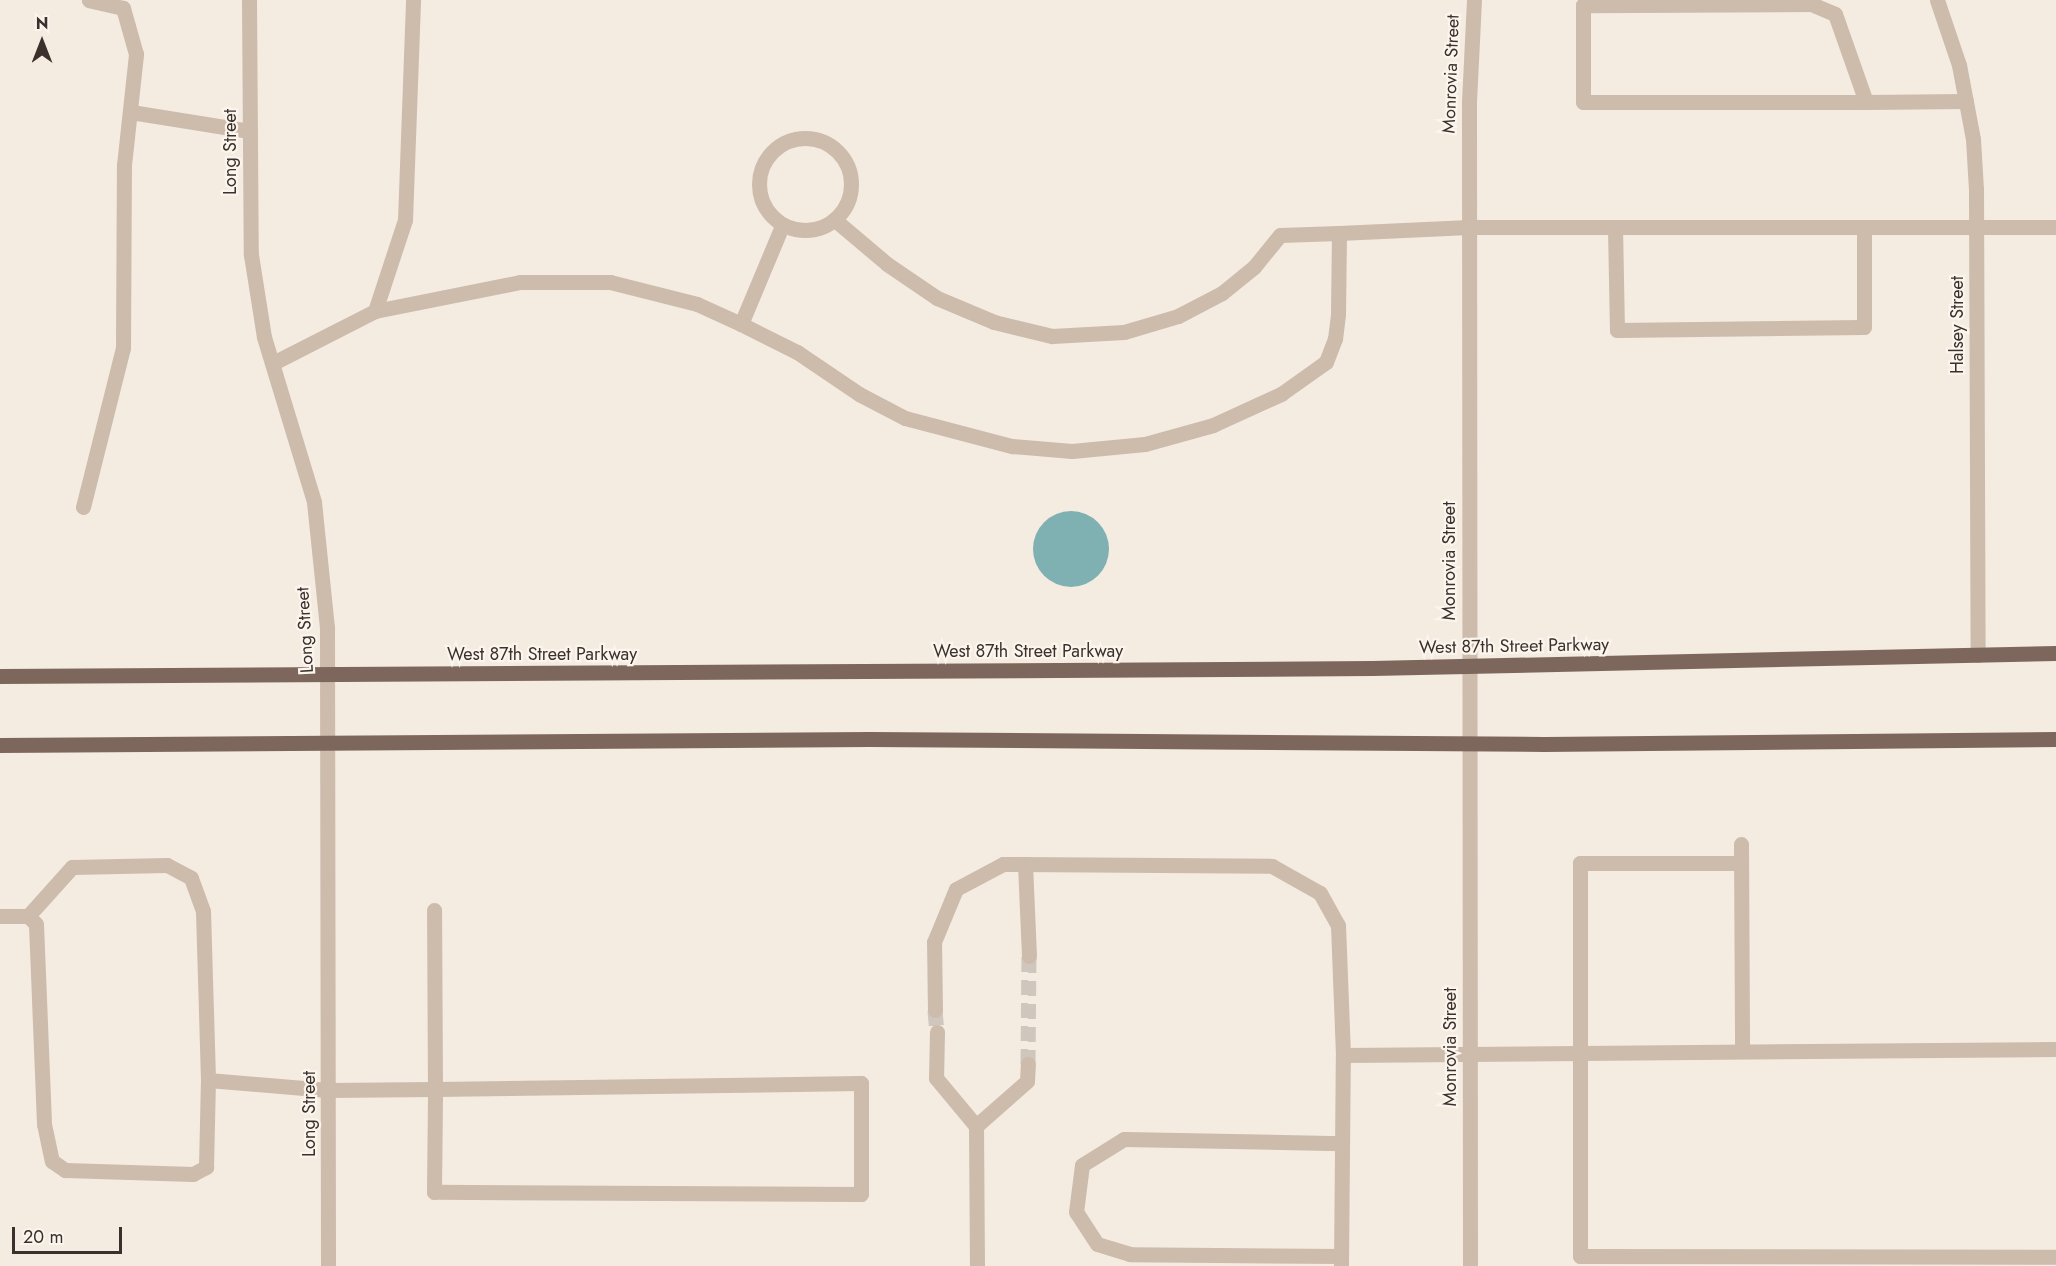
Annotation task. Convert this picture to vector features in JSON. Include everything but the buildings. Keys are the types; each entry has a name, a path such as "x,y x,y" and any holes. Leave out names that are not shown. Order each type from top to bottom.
{"main road":[{"name":"West 87th Street Parkway","path":"0,676 1468,666 2056,653"},
{"path":"0,745 327,741 1468,741 1544,744 2056,739"}],"street":[{"path":"83,507 123,348 124,165 136,54 123,8 89,0"},
{"name":"Long Street","path":"249,0 251,255 264,337 274,362 314,502 327,628 328,1266"},
{"path":"375,311 405,220 413,0"},
{"name":"Monrovia Street","path":"1470,1266 1469,227 1473,0"},
{"name":"Halsey Street","path":"1937,0 1959,65 1973,139 1976,227 1978,655"},
{"path":"1866,102 1835,14 1812,4 1583,5 1583,102 1866,102 1966,101"},
{"path":"130,112 249,131"},
{"path":"803,136 832,146 842,154 849,168 848,196 836,219 819,229 801,232 782,226 762,199 759,179 766,158 782,142 803,136"},
{"path":"836,219 887,264 938,298 994,322 1052,336 1124,332 1178,316 1230,286 1254,267 1280,235 1469,227 2056,226"},
{"path":"741,324 782,226"},
{"path":"1615,227 1617,330 1864,327 1864,227"},
{"path":"274,362 375,311 520,282 564,279 610,282 654,290 741,324 797,352 859,394 915,421 1012,446 1072,451 1145,444 1213,425 1281,394 1326,362 1335,339 1338,314 1339,233"},
{"path":"1741,844 1742,1051"},
{"path":"1740,862 1580,862 1580,1256 2056,1257"},
{"path":"0,916 28,916 36,924 44,1124 52,1161 65,1170 193,1174 206,1167 208,1080 203,911 191,878 167,865 122,864 72,867 28,916"},
{"path":"935,1010 934,942 956,889 1003,864 1272,866 1320,893 1338,925 1343,1055 1341,1261 1130,1254 1097,1244 1076,1212 1082,1165 1125,1139 1342,1143"},
{"path":"1025,864 1029,956"},
{"path":"208,1080 328,1090 435,1089 861,1083 861,1194 434,1192 435,1089 434,910"},
{"path":"937,1032 936,1078 976,1126 977,1266"},
{"path":"1343,1055 2056,1049"},
{"path":"976,1126 1027,1081 1028,1064"}],"water":[{"path":"1071,511 1085,514 1098,522 1106,535 1109,549 1106,563 1098,576 1085,584 1071,587 1057,584 1044,576 1036,563 1033,549 1036,535 1044,522 1057,514"}],"tunnel":[{"path":"1028,1064 1029,956"},
{"path":"935,1010 937,1032"}]}
